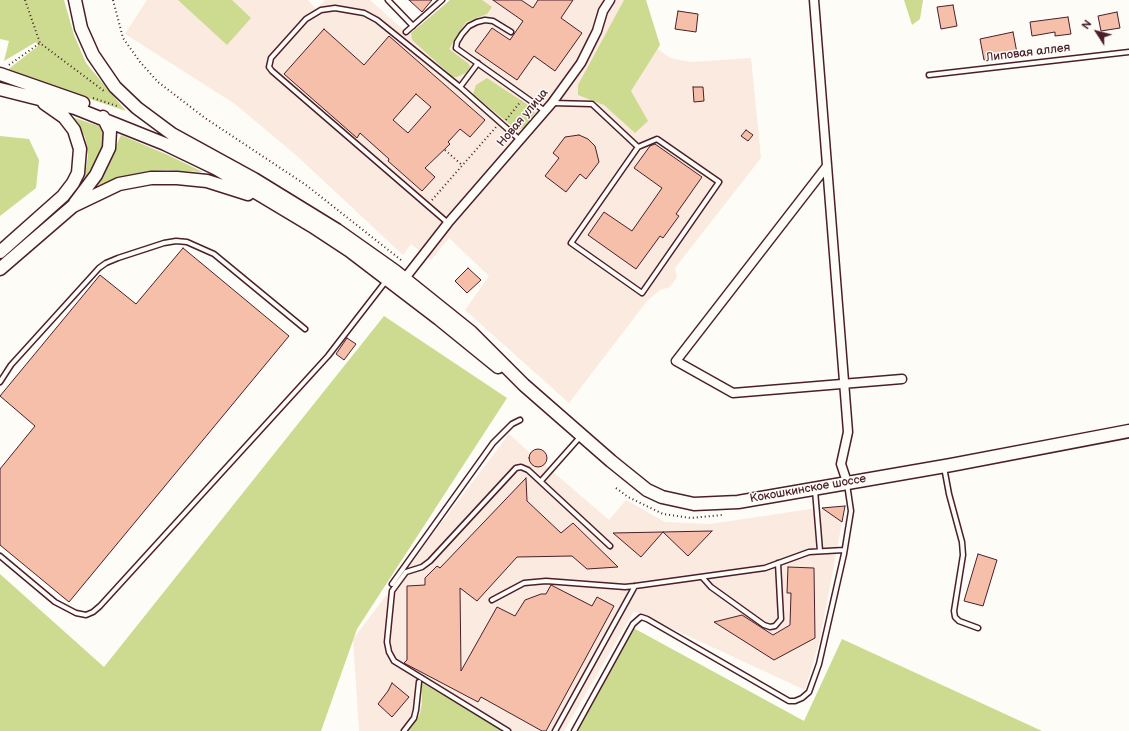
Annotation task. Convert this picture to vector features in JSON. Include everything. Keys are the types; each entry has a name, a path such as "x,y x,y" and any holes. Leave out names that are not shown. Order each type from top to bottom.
{"main road":[{"path":"75,0 81,28 99,65 115,87 156,124 331,226 405,278"},
{"path":"2,72 90,101 220,162"},
{"path":"0,89 74,108 105,119 185,153 217,169 298,217 350,251 387,279 405,278"},
{"path":"0,252 63,196 73,183 79,166 80,149 74,130 64,117 35,98"},
{"path":"0,269 73,206 96,175 109,148 110,131 105,119 90,101"},
{"path":"73,206 119,184 140,179 166,177 194,179 230,187 252,195 298,217"},
{"name":"Кокошкинское шоссе","path":"405,278 471,332 524,385 647,490 662,497 679,502 704,505 727,503 944,466 1129,431"}],"street":[{"name":"Новая улица","path":"405,278 448,223 552,103 581,63 597,31 603,11 610,0"},
{"path":"814,0 848,432 841,464 847,482"},
{"path":"827,166 676,361 733,393 902,379"}],"lane":[{"path":"388,0 413,26"},
{"path":"406,32 442,0"},
{"path":"448,223 272,71 269,67 269,62 310,17 327,9 349,9 364,13 377,20 460,87 520,140"},
{"path":"511,32 493,21 485,20 469,26 457,42 456,48 545,111"},
{"name":"Липовая аллея","path":"929,75 1129,52"},
{"path":"460,87 478,64"},
{"path":"552,103 592,104 638,147"},
{"path":"657,139 718,182 642,293 571,243 638,147 657,139"},
{"path":"0,382 21,353 99,268 118,258 164,243 176,241 187,242 214,254 305,329"},
{"path":"0,556 55,602 86,615 93,612 328,356 387,279"},
{"path":"392,584 493,443 512,424 520,420"},
{"path":"540,481 581,435"},
{"path":"944,466 949,494 962,542 963,555 954,611 955,617 959,621 978,628"},
{"path":"508,731 394,661 389,652 387,642 392,591 406,572 422,567 430,561 516,468 521,467 528,470 610,546"},
{"path":"574,731 633,624 641,617 647,619 789,701 795,701 802,698 809,692 819,664 844,550 851,511 847,482"},
{"path":"815,488 820,551"},
{"path":"492,600 514,587 532,582 635,586 765,568 809,552 844,550"},
{"path":"702,577 710,587 764,625 770,627 775,626 780,619 778,563"},
{"path":"555,731 635,586"},
{"path":"404,731 414,718 418,682"}],"path":[{"path":"25,0 40,43 108,94"},
{"path":"113,0 123,38 140,62 158,82 205,118 306,185 405,278"},
{"path":"2,72 40,43"},
{"path":"427,205 525,97"},
{"path":"90,101 119,106"},
{"path":"445,150 462,165"}],"shaded area":[{"path":"147,0 308,0 316,9 325,0 370,0 406,32 412,35 450,0 625,0 624,23 670,58 691,62 751,58 761,158 675,268 677,277 670,287 660,290 647,301 569,403 465,310 489,276 449,238 431,260 411,244 403,255 297,156 235,104 125,34"},
{"path":"509,434 530,453 536,449 544,452 547,457 545,465 609,520 626,500 665,522 710,524 817,508 845,506 820,639 805,690 634,611 564,731 359,731 353,639"}],"green space":[{"path":"0,0 64,0 74,35 86,63 126,111 6,71 38,46 36,42 4,61 9,41 0,39"},
{"path":"178,0 232,0 251,18 227,45"},
{"path":"450,0 482,0 492,7 487,14 466,22 449,49 469,64 470,67 466,73 457,77 453,77 412,40 411,33"},
{"path":"624,0 646,0 660,45 631,91 648,121 635,133 604,105 578,95 578,85"},
{"path":"904,0 923,0 920,19 912,25"},
{"path":"487,78 534,109 535,113 524,128 519,129 513,127 473,94 476,85"},
{"path":"72,117 99,126 104,135 104,142 98,158 74,194 85,175 88,156 85,137"},
{"path":"121,135 203,172 167,170 149,171 118,178 94,187 106,167"},
{"path":"0,136 29,139 39,160 36,188 0,216"},
{"path":"384,316 507,398 357,629 321,731 0,731 0,574 104,667"},
{"path":"628,625 804,721 842,639 1042,731 571,731"},
{"path":"422,683 504,731 408,731 420,714 422,704"}],"building":[{"path":"409,0 432,0 422,12"},
{"path":"493,0 521,0 533,8 538,0 573,0 561,18 582,33 555,71 534,56 517,80 475,51 492,28 510,40 523,21"},
{"path":"953,5 957,26 941,29 937,7"},
{"path":"678,11 698,14 696,32 675,29"},
{"path":"1117,12 1120,28 1101,31 1098,16"},
{"path":"1068,17 1071,34 1055,36 1055,32 1032,36 1030,22"},
{"path":"324,29 364,65 389,36 485,120 470,137 460,129 448,142 450,144 425,168 435,177 422,191 388,161 389,159 360,133 357,138 284,74","holes":["416,94 431,107 408,133 393,120"]},
{"path":"1013,32 1017,53 984,60 980,39"},
{"path":"693,87 703,87 704,101 694,102"},
{"path":"746,130 753,135 748,141 741,136"},
{"path":"579,135 588,139 595,146 599,162 586,179 580,174 566,192 545,176 559,158 553,153 565,137"},
{"path":"655,144 702,177 676,214 679,216 663,238 660,236 636,269 588,235 604,212 632,231 662,188 634,168 650,146"},
{"path":"183,248 289,336 69,602 0,545 0,469 35,426 0,396 100,275 136,304"},
{"path":"468,268 481,280 467,293 455,281"},
{"path":"347,338 356,344 344,360 336,354"},
{"path":"538,449 544,452 547,458 544,464 538,467 532,464 529,458 532,452"},
{"path":"526,478 527,501 561,533 573,523 618,567 587,569 572,556 517,557 477,601 460,588 461,671 497,607 515,616 525,600 541,594 546,594 551,585 592,606 597,597 614,606 546,731 542,731 481,697 478,702 404,663 407,660 407,586 425,585 425,578 437,566 440,568"},
{"path":"845,506 842,522 822,508"},
{"path":"712,531 688,556 663,532"},
{"path":"663,532 641,557 613,533"},
{"path":"978,554 997,560 983,606 964,601"},
{"path":"788,567 814,568 815,638 774,660 714,622 742,615 773,635 790,625 791,593 787,593"},
{"path":"392,683 409,697 392,717 378,704"}]}
